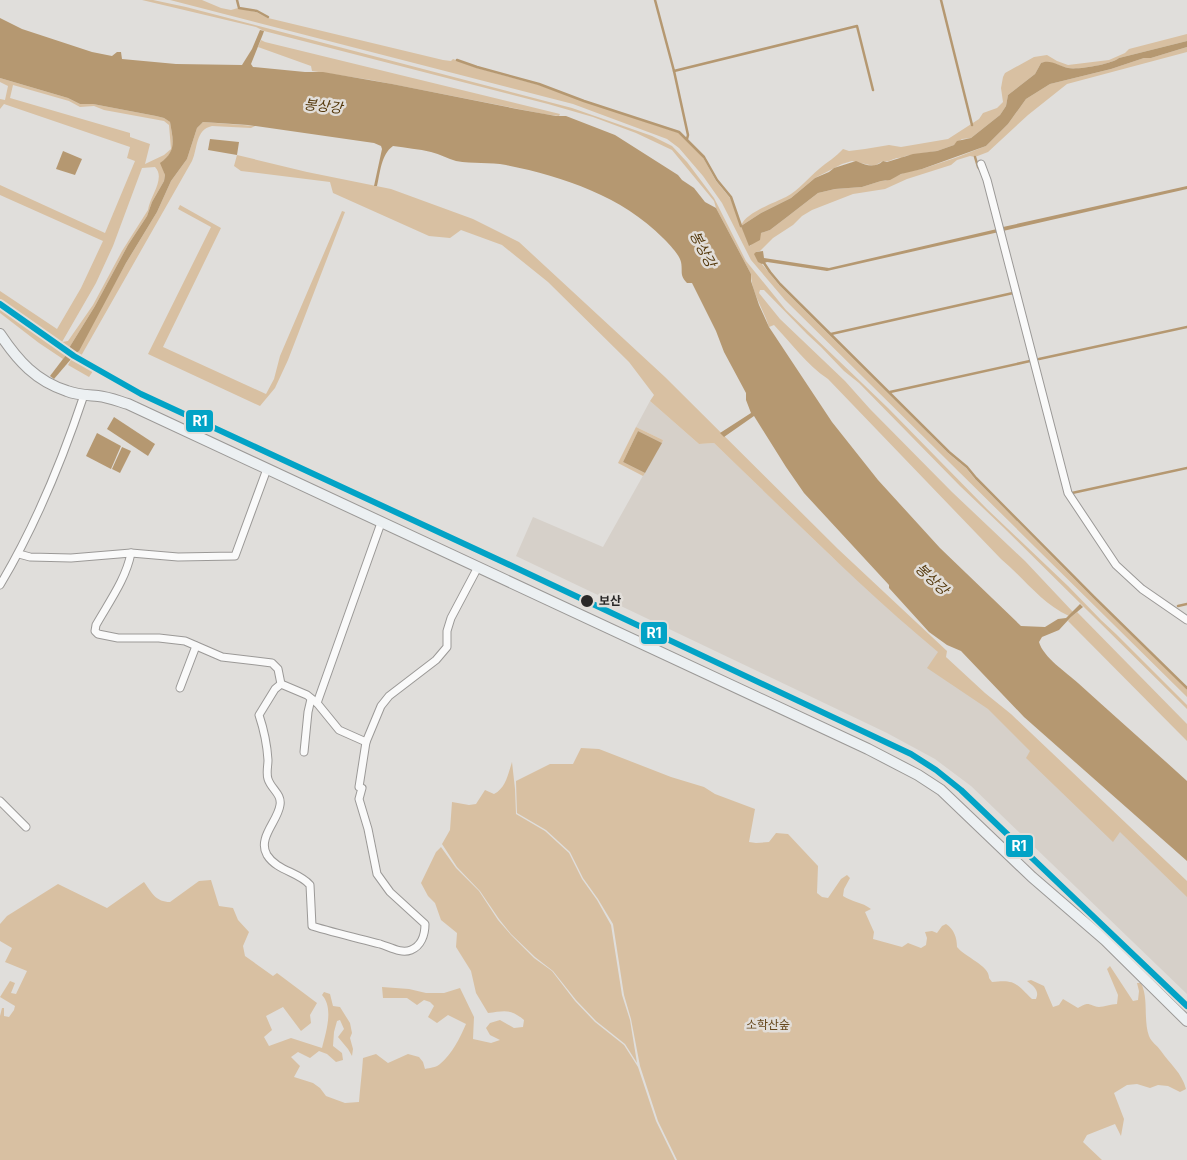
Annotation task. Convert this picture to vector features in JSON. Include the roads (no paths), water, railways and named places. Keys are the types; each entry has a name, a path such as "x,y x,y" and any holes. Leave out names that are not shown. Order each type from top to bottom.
{"main road":[{"path":"0,334 21,363 33,374 66,391 99,396 128,404 859,745 918,775 941,790 1032,877 1105,940 1187,1021"}],"street":[{"path":"981,164 988,180 1068,493 1116,565 1142,589 1187,620"},
{"path":"0,585 19,554 43,504 84,395"},
{"path":"19,554 30,557 71,558 131,553 178,557 235,556 267,469"},
{"path":"304,752 308,712 314,701 381,523"},
{"path":"131,553 129,566 103,612 95,631 98,634 118,638 174,639 185,641 222,657 272,663 278,669 281,684"},
{"path":"281,684 275,689 259,715 266,736 268,778 281,803 279,812 266,837 264,846 266,854 286,871 306,880 310,885 312,926 405,951 412,950 422,939 425,924 390,892 377,874 368,829 359,799 362,788 359,787 366,742 381,706 388,696 436,660 447,647 447,631 451,618 478,567"},
{"path":"180,688 196,646"},
{"path":"281,684 307,695 339,730 366,742"},
{"path":"0,801 26,827"}],"water":[{"name":"봉상강","path":"0,18 22,29 92,52 112,56 117,52 121,52 122,59 176,64 242,65 252,49 260,30 264,31 251,64 253,67 323,72 517,109 566,116 615,135 678,175 694,188 705,202 716,208 751,274 751,281 759,305 769,327 832,422 878,480 940,548 1021,626 1045,627 1058,619 1066,618 1080,604 1083,607 1059,630 1042,637 1039,642 1041,648 1056,664 1187,781 1187,861 1024,717 961,651 947,645 929,632 889,588 889,585 804,493 754,416 724,437 720,433 751,413 746,400 746,393 724,352 716,331 692,283 687,283 683,277 681,262 676,252 647,223 610,199 548,175 500,164 456,161 431,152 393,146 386,154 377,186 374,186 382,149 381,146 374,143 248,125 203,122 197,128 187,159 171,181 157,212 126,263 79,351 76,353 69,348 95,306 128,245 147,216 152,202 164,181 165,175 160,163 171,150 173,140 170,122 156,116 93,104 80,104 68,98 0,78"},
{"path":"1187,41 1187,47 1050,84 1026,99 1008,124 986,146 922,169 901,174 890,180 862,187 835,189 818,193 770,230 761,233 760,240 749,246 741,226 761,213 791,198 815,178 834,168 856,161 873,166 883,161 887,162 913,154 937,151 954,145 957,141 971,138 1000,115 1006,106 1008,95 1035,74 1041,63 1051,62 1068,68 1087,67"},
{"path":"210,139 239,142 237,155 208,150"},
{"path":"63,151 82,159 75,175 56,169"},
{"path":"1187,186 1187,189 1003,231 1003,227"},
{"path":"997,229 999,232 827,271 767,262 762,264 758,262 754,254 763,251 764,258 829,268"},
{"path":"66,355 72,358 54,379 50,376"},
{"path":"114,417 155,444 148,456 107,429"},
{"path":"638,431 662,443 645,473 623,462"},
{"path":"97,433 121,446 111,469 86,456"},
{"path":"122,447 131,451 120,473 112,469"}],"waterway":[{"path":"237,0 239,8 257,11 268,17"},
{"path":"655,0 674,71 688,135 687,139"},
{"path":"941,0 972,125"},
{"path":"674,71 857,26 873,90"},
{"path":"457,60 539,84 679,132 704,157 717,180 731,197 741,226"},
{"path":"975,157 981,171"},
{"path":"764,263 780,284 949,452 967,467 1094,597 1187,688"},
{"path":"831,334 1013,293"},
{"path":"1039,359 1187,327"},
{"path":"890,392 1030,361"},
{"path":"1072,493 1187,468"},
{"path":"1178,606 1187,604"}],"place":[{"name":"보산","path":"587,601"}],"park label":[{"name":"소학산숲","path":"768,1025"}]}
